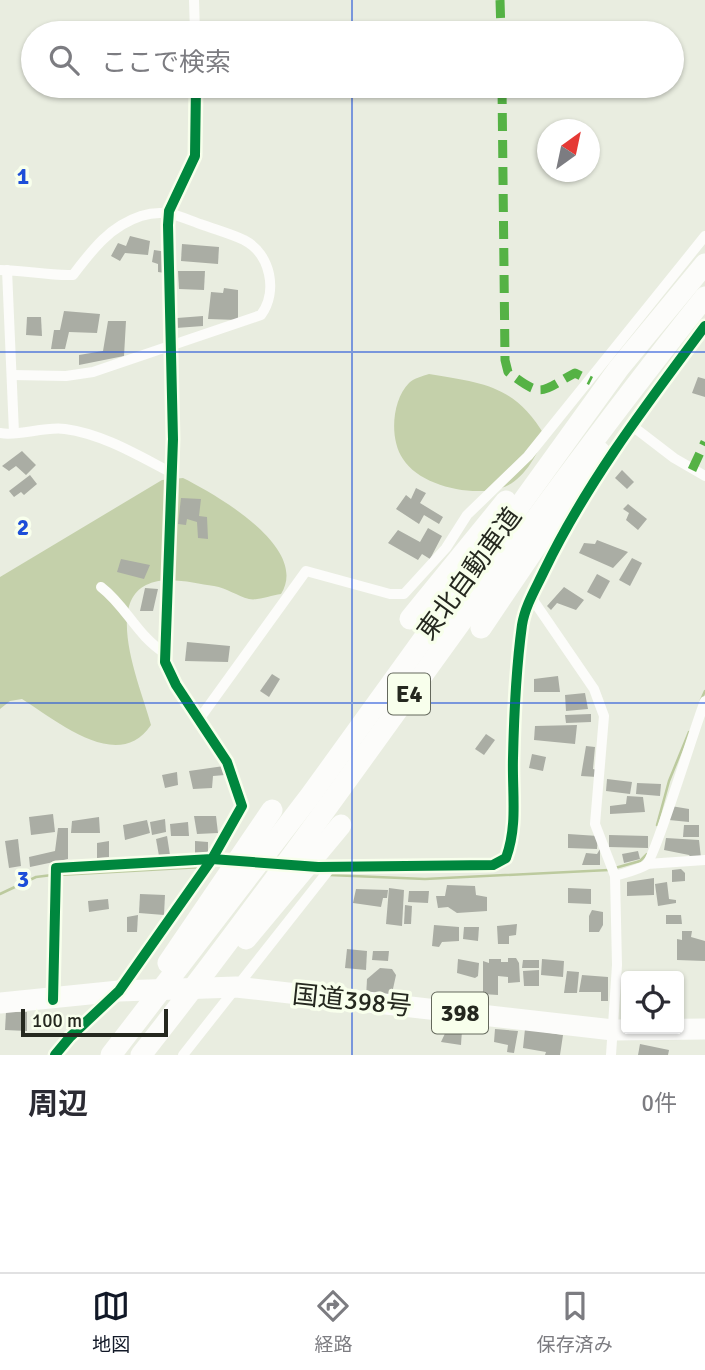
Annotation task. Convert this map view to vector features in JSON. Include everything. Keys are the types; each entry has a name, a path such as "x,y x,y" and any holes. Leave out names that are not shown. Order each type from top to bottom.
{"highway":[{"name":"東北自動車道","path":"109,1055 303,806 619,368 705,264"},
{"name":"東北自動車道","path":"142,1055 325,812 553,494 705,297"},
{"path":"481,628 582,480 676,333"},
{"path":"410,619 619,368"},
{"path":"109,1055 271,810"},
{"path":"142,1055 341,825"},
{"name":"国道398号","path":"0,1003 124,992 226,987 613,1030 705,1029"}],"street":[{"path":"194,0 195,21"},
{"path":"55,1055 70,1037 124,992 208,865 242,806 228,762 176,685 165,662 172,473 169,211 195,156 196,98"},
{"path":"0,446 7,433 12,375 3,270 54,276 72,275 102,239 122,224 141,216 169,211 245,241 262,258 271,290 269,304 261,315 93,372 66,376 12,375"},
{"path":"200,718 306,571 390,594 404,594 528,456 705,236"},
{"path":"53,1000 56,868 104,864 208,865 227,859 318,867 493,865 506,858 514,836 513,759 520,645 523,621 531,597 542,568 599,471 705,326"},
{"path":"631,425 674,458 705,476"},
{"path":"7,433 38,428 66,429 132,452 172,473"},
{"path":"471,518 542,568"},
{"path":"101,587 112,595 146,641 166,654"},
{"path":"531,597 594,689 604,716 595,824 615,875 617,965 611,1055"},
{"path":"647,864 656,848 666,808 705,701"},
{"path":"615,875 647,864 705,860"},
{"path":"183,1055 226,987 332,866"}],"green space":[{"path":"429,374 466,380 496,389 522,406 534,419 545,436 533,459 516,480 501,488 462,490 421,476 403,459 394,431 399,399 411,381"},
{"path":"183,478 237,510 272,542 283,559 287,577 281,594 249,599 219,587 171,580 146,585 134,596 128,611 127,630 135,672 151,725 137,739 122,745 105,744 87,738 22,699 10,701 0,709 0,577 162,480"}],"building":[{"path":"130,236 150,241 148,255 125,253 120,261 111,256 118,243 126,246"},
{"path":"182,244 219,247 218,264 181,261"},
{"path":"154,250 167,252 165,273 158,272 158,264 152,262"},
{"path":"178,271 205,271 204,290 179,289"},
{"path":"224,288 238,290 238,320 208,319 211,292 223,293"},
{"path":"64,311 100,314 97,333 69,332 65,349 51,349 54,330 60,330"},
{"path":"203,316 203,326 176,328 177,318"},
{"path":"27,317 41,317 42,336 26,335"},
{"path":"108,321 126,321 124,356 79,365 79,355 103,351"},
{"path":"698,377 705,379 705,397 692,393"},
{"path":"22,451 36,465 26,475 16,466 9,471 2,466"},
{"path":"622,470 634,482 627,489 615,478"},
{"path":"30,475 37,484 24,495 21,492 14,497 9,491"},
{"path":"416,488 426,493 420,503 443,517 439,524 424,515 419,524 396,509 406,495 411,499"},
{"path":"181,498 201,499 199,516 207,517 208,539 198,538 197,522 187,519 186,525 178,524"},
{"path":"628,504 647,519 638,530 626,520 629,513 623,509"},
{"path":"428,528 442,536 430,559 422,554 418,560 388,543 398,530 420,542"},
{"path":"597,540 628,552 613,568 579,553 584,543 595,544"},
{"path":"632,558 642,563 630,586 619,580"},
{"path":"121,559 150,565 144,579 117,572"},
{"path":"597,574 610,581 600,599 587,592"},
{"path":"564,587 584,600 576,610 557,603 551,610 547,606"},
{"path":"145,588 158,589 153,611 140,611"},
{"path":"187,642 230,646 228,662 185,661"},
{"path":"272,674 280,679 269,697 260,691"},
{"path":"558,676 560,692 534,692 534,679"},
{"path":"585,693 588,709 566,711 565,695"},
{"path":"591,714 591,722 566,723 565,715"},
{"path":"577,725 575,744 534,740 535,726"},
{"path":"486,734 495,740 484,755 475,749"},
{"path":"586,746 595,747 593,769 597,770 597,777 581,776"},
{"path":"532,754 546,757 543,771 529,768"},
{"path":"224,766 225,775 213,776 212,788 193,789 189,771"},
{"path":"177,772 178,785 165,788 162,775"},
{"path":"607,779 632,782 630,794 606,791"},
{"path":"637,783 661,784 660,796 636,794"},
{"path":"627,796 643,797 645,812 610,814 610,806 626,804"},
{"path":"671,806 689,809 689,822 669,820"},
{"path":"53,814 55,832 31,835 29,817"},
{"path":"194,816 216,816 218,833 197,834"},
{"path":"99,817 100,833 71,833 72,821"},
{"path":"165,819 166,832 152,835 150,822"},
{"path":"147,820 150,833 125,840 123,825"},
{"path":"188,822 189,836 171,836 170,824"},
{"path":"684,825 699,825 699,837 683,837"},
{"path":"58,828 68,828 68,859 30,867 29,857 55,851"},
{"path":"568,834 598,836 597,849 568,848"},
{"path":"609,835 648,836 648,848 609,847"},
{"path":"167,836 170,855 159,856 156,839"},
{"path":"666,838 699,840 701,858 692,859 689,855 664,850"},
{"path":"18,839 21,866 9,868 5,841"},
{"path":"109,841 109,857 97,858 97,843"},
{"path":"195,841 208,842 208,855 195,856"},
{"path":"600,849 600,865 582,865 586,853 597,854"},
{"path":"638,851 640,859 624,863 622,854"},
{"path":"681,869 685,873 685,881 672,882 672,870"},
{"path":"654,878 654,895 627,896 627,882"},
{"path":"667,882 669,899 676,900 676,903 658,906 655,884"},
{"path":"447,885 475,886 476,895 487,897 487,911 457,913 448,907 438,908 436,896 445,896"},
{"path":"389,888 404,890 402,926 386,924"},
{"path":"568,888 591,889 591,904 568,903"},
{"path":"356,889 388,890 387,898 383,898 381,907 353,903"},
{"path":"409,891 429,891 428,903 408,902"},
{"path":"140,894 165,895 164,915 139,913"},
{"path":"108,899 109,909 89,912 88,901"},
{"path":"405,905 412,906 411,924 404,924"},
{"path":"592,910 603,912 603,925 599,932 589,932 589,916"},
{"path":"138,915 137,932 127,932 127,917"},
{"path":"666,915 681,915 682,924 666,924"},
{"path":"517,924 516,935 509,936 509,944 498,944 497,926"},
{"path":"434,925 459,927 459,941 442,942 439,947 432,946"},
{"path":"464,927 479,927 478,941 463,939"},
{"path":"682,931 692,931 691,937 705,941 705,961 677,960 677,939 682,940"},
{"path":"347,949 367,951 366,970 345,968"},
{"path":"373,951 389,951 388,961 372,960"},
{"path":"508,958 516,958 519,963 520,982 508,983 508,977 498,976 498,995 483,994 483,961 489,963 489,959 501,959 501,962 508,962"},
{"path":"458,959 479,963 478,976 475,978 457,973"},
{"path":"542,959 564,961 563,977 541,975"},
{"path":"523,960 539,960 539,968 522,968"},
{"path":"380,968 392,969 396,975 391,998 366,998 367,979"},
{"path":"539,970 539,986 524,986 523,971"},
{"path":"567,971 579,972 577,993 564,993"},
{"path":"582,975 608,977 608,1001 601,1001 601,992 579,992"},
{"path":"6,1012 27,1012 27,1031 5,1030"},
{"path":"448,1027 462,1030 461,1045 441,1042"},
{"path":"495,1029 518,1031 514,1053 507,1052 508,1045 494,1042"},
{"path":"525,1029 563,1035 560,1055 545,1055 546,1052 523,1048"},
{"path":"640,1044 669,1050 668,1055 638,1055"}],"waterway":[{"path":"701,700 705,691"},
{"path":"657,825 669,781 689,732"},
{"path":"615,868 640,861 647,854"},
{"path":"59,875 202,867"},
{"path":"329,875 425,879 609,870"},
{"path":"0,894 36,877 52,875"}],"marked path":[{"path":"500,0 501,21"},
{"path":"502,98 505,360 508,372 529,386 542,390 575,373 591,381"},
{"path":"692,470 705,442"}],"cycle path":[{"path":"53,1000 56,868 212,859 242,806 227,762 176,685 165,662 173,439 168,225 169,211 195,156 196,98"},
{"path":"55,1055 70,1037 119,991 212,859 318,867 493,865 506,858 513,821 516,692 522,625 526,611 561,538 598,475 705,326"}]}
